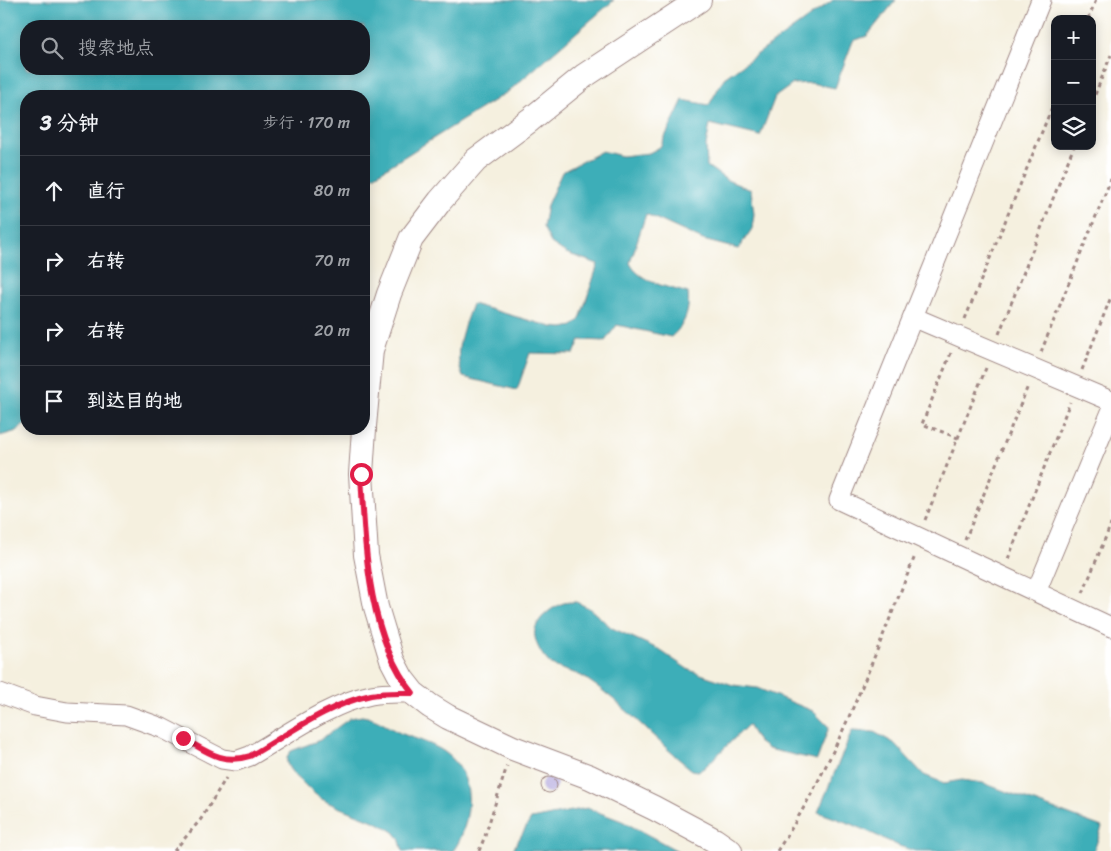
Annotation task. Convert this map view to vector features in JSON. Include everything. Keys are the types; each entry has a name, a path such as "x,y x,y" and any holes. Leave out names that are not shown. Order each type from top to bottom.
{"street":[{"path":"370,361 371,350 388,294 411,239 440,200 476,160 530,120 584,76 699,0"},
{"path":"1041,0 839,500 1111,627"},
{"path":"913,317 1111,401"},
{"path":"1036,592 1111,412"},
{"path":"363,435 361,474 366,555 376,608 392,660 402,679 413,693 448,717 513,748 590,777 671,817 714,840 730,851"},
{"path":"0,692 34,706 59,710 126,715 162,728 222,759 236,760 250,756 327,711 352,700 387,693 413,693"}],"path":[{"path":"1090,15 1096,0"},
{"path":"1096,92 1111,55"},
{"path":"958,438 922,424 1053,105"},
{"path":"1002,576 1111,297"},
{"path":"1076,610 1111,524"},
{"path":"777,851 809,798 835,744 922,539"},
{"path":"479,851 513,748"},
{"path":"174,851 201,819 236,760"}],"water":[{"path":"0,0 614,0 509,91 370,178 370,90 20,90 20,428 0,436"},
{"path":"833,0 896,0 867,36 853,41 835,88 811,83 793,84 775,97 760,136 710,124 706,146 707,166 727,180 751,190 754,214 752,229 738,249 703,240 646,214 630,263 635,270 648,280 688,293 686,317 680,328 671,337 617,325 605,341 580,340 574,354 530,353 517,390 463,377 459,358 460,340 472,304 552,327 563,328 573,326 580,319 598,264 566,253 551,243 543,227 547,205 562,172 602,151 622,156 649,153 660,147 683,100 709,105 724,78"},
{"path":"576,602 589,608 612,628 658,649 689,670 733,685 757,688 813,711 829,727 817,760 768,749 758,742 748,725 704,768 698,771 692,770 600,688 580,675 558,668 543,655 535,637 538,622 545,614 557,606"},
{"path":"362,716 440,749 460,769 467,786 468,805 462,834 453,851 403,851 399,838 394,832 376,822 320,798 293,774 288,767 287,759 291,751 320,740 350,718"},
{"path":"852,731 874,732 894,743 924,775 944,783 962,780 983,783 1102,827 1094,851 915,851 818,812"},
{"path":"587,808 622,821 678,851 512,851 531,819"}],"building":[{"path":"546,777 552,777 557,782 555,791 546,793 541,788 541,782"}],"route":[{"path":"183,738 222,759 236,760 250,756 327,711 352,700 387,693 413,693 402,679 392,660 376,608 366,555 361,474"}]}
